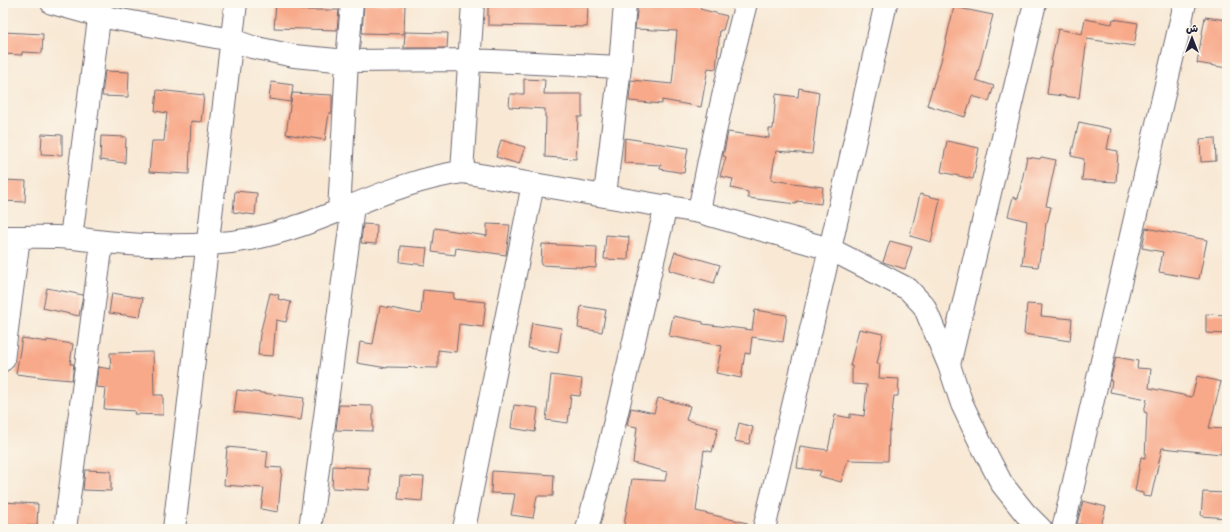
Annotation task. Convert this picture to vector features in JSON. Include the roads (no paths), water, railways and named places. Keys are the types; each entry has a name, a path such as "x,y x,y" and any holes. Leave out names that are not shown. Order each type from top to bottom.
{"street":[{"path":"52,3 100,9 294,56 347,61 469,60 620,67"},
{"path":"174,529 236,3"},
{"path":"310,529 346,209 347,61 352,3"},
{"path":"462,172 473,3"},
{"path":"605,195 620,67 625,3"},
{"path":"699,212 721,100 746,3"},
{"path":"764,529 886,3"},
{"path":"949,365 1035,3"},
{"path":"1062,529 1185,3"},
{"path":"71,238 100,9"},
{"path":"3,360 11,237 71,238 150,246 207,245 252,238 298,226 346,209 386,192 444,174 462,172 605,195 699,212 830,249 908,289 924,306 949,365 962,404 1002,484 1041,529"},
{"path":"464,529 533,184"},
{"path":"587,529 611,438 666,206"},
{"path":"65,529 102,242"}]}
